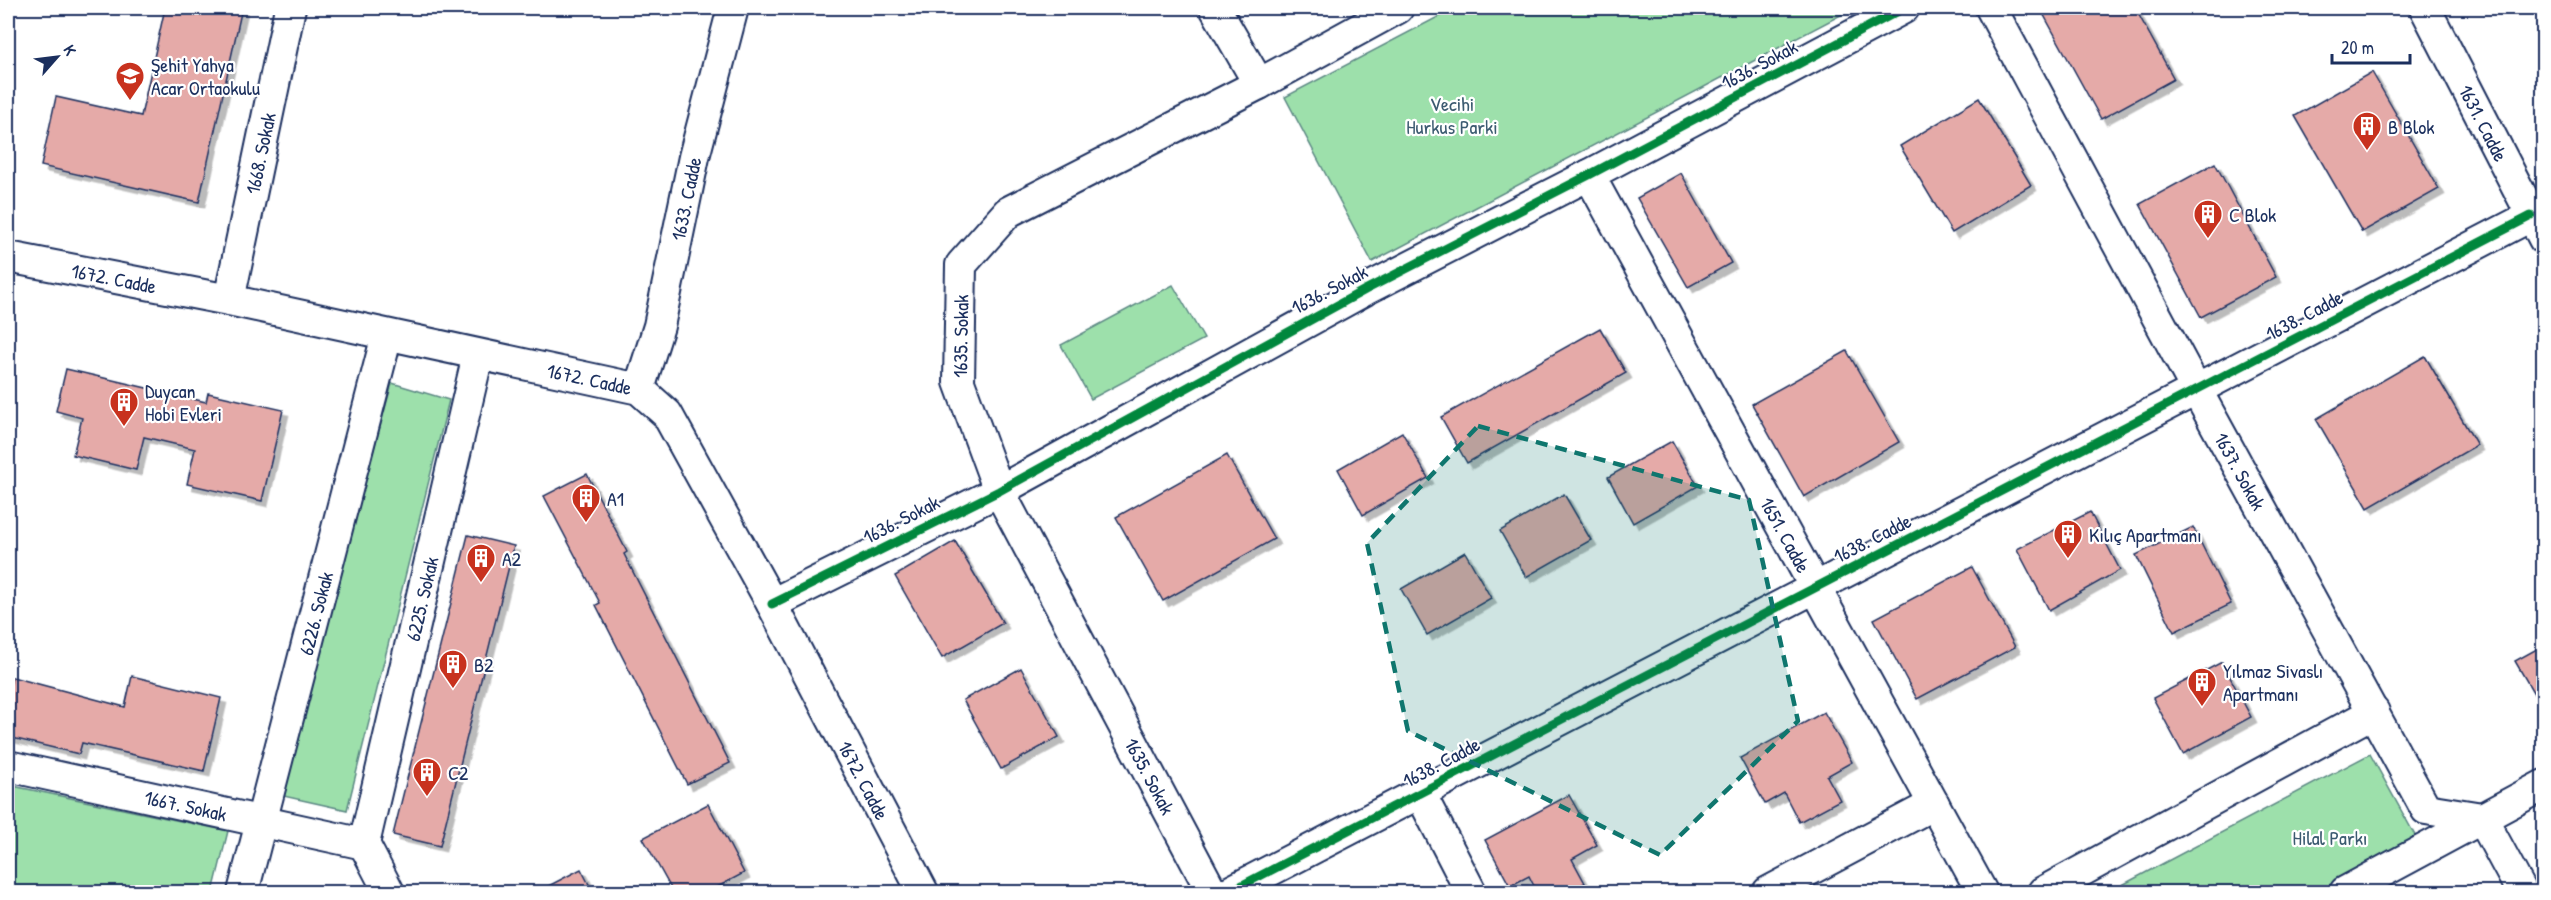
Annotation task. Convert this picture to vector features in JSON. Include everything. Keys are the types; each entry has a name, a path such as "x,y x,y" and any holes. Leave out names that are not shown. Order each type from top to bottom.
{"street":[{"name":"1668. Sokak","path":"229,300 290,8"},
{"name":"1633. Cadde","path":"639,389 659,326 694,157 733,8"},
{"path":"1215,8 1259,84"},
{"name":"1635. Sokak","path":"1212,892 999,491 959,382 961,265 1008,212 1259,84 1398,8"},
{"name":"1636. Sokak","path":"772,604 999,491 1365,290 1589,175 1904,8"},
{"name":"1637. Sokak","path":"1991,8 2426,809 2482,818"},
{"name":"1631. Cadde","path":"2425,8 2537,227"},
{"name":"1651. Cadde","path":"1589,175 1982,892"},
{"name":"1638. Cadde","path":"1229,892 2197,391 2537,227"},
{"name":"1672. Cadde","path":"8,257 229,300 639,389 667,414 772,604 923,892"},
{"name":"6226. Sokak","path":"243,892 387,335"},
{"name":"6225. Sokak","path":"364,844 478,355"},
{"path":"2043,892 2374,712"},
{"name":"1667. Sokak","path":"8,766 364,844"},
{"path":"2344,892 2544,785"},
{"path":"1420,793 1471,892"},
{"path":"1768,892 1934,804"},
{"path":"2482,818 2522,892"},
{"path":"364,844 388,892"}],"highlighted area":[{"path":"1478,426 1749,500 1798,721 1660,855 1408,731 1367,543"}],"green space":[{"name":"Vecihi Hurkus Parki","path":"1455,8 1854,8 1372,262 1285,97"},
{"path":"1173,285 1204,339 1091,399 1061,345"},
{"path":"392,383 449,400 347,810 279,795"},
{"name":"Hilal Parkı","path":"2370,754 2423,850 2345,892 2109,892"},
{"path":"8,785 228,831 213,892 8,892"}],"building":[{"path":"165,8 242,8 199,202 41,166 56,97 141,116"},
{"path":"2040,8 2135,8 2174,79 2101,119"},
{"name":"B Blok","path":"2372,72 2439,189 2362,232 2295,116"},
{"path":"1979,98 2031,185 1952,233 1900,146"},
{"name":"C Blok","path":"2215,163 2276,277 2201,317 2140,204"},
{"path":"1681,173 1731,263 1688,287 1637,198"},
{"path":"1600,328 1626,373 1467,463 1441,417"},
{"path":"1847,351 1899,442 1804,497 1752,404"},
{"path":"2425,356 2477,445 2368,508 2316,419"},
{"path":"66,369 206,402 208,393 283,410 262,501 187,484 195,449 144,437 136,470 73,455 82,418 56,411"},
{"path":"1402,432 1428,478 1363,515 1338,469"},
{"path":"1672,441 1698,486 1633,523 1608,477"},
{"path":"1227,455 1274,539 1163,601 1116,517"},
{"path":"587,474 627,552 624,554 730,763 687,784 596,605 600,603 544,496"},
{"path":"1564,494 1591,540 1526,577 1500,531"},
{"name":"Kılıç Apartmanı","path":"2090,512 2120,570 2049,610 2017,549"},
{"path":"2193,527 2231,604 2174,632 2136,555"},
{"path":"468,535 514,546 440,846 393,835"},
{"path":"955,541 1003,623 942,658 895,576"},
{"path":"1465,552 1491,598 1427,635 1401,589"},
{"path":"1972,567 2015,647 1917,699 1874,619"},
{"path":"2544,645 2544,711 2515,661"},
{"name":"Yılmaz Sivaslı Apartmanı","path":"2222,662 2251,717 2183,754 2153,698"},
{"path":"1021,668 1059,737 1001,769 963,700"},
{"path":"132,676 221,698 204,771 82,743 79,754 8,737 8,695 12,677 125,707"},
{"path":"1824,712 1852,762 1827,776 1840,800 1799,822 1784,793 1765,804 1740,758"},
{"path":"1569,795 1597,845 1572,859 1585,883 1567,892 1537,892 1529,876 1510,886 1485,840"},
{"path":"708,804 744,873 708,892 673,892 643,838"},
{"path":"581,869 593,892 537,892"}],"cycle path":[{"path":"772,604 999,491 1365,290 1589,175 1904,8"},
{"path":"1229,892 2531,216"}],"place":[{"name":"Şehit Yahya Acar Ortaokulu","path":"130,102"},
{"name":"B Blok","path":"2367,152"},
{"name":"C Blok","path":"2208,240"},
{"name":"Duycan Hobi Evleri","path":"124,428"},
{"name":"A1","path":"586,524"},
{"name":"Kılıç Apartmanı","path":"2068,560"},
{"name":"A2","path":"481,584"},
{"name":"B2","path":"453,690"},
{"name":"Yılmaz Sivaslı Apartmanı","path":"2202,708"},
{"name":"C2","path":"427,798"}]}
